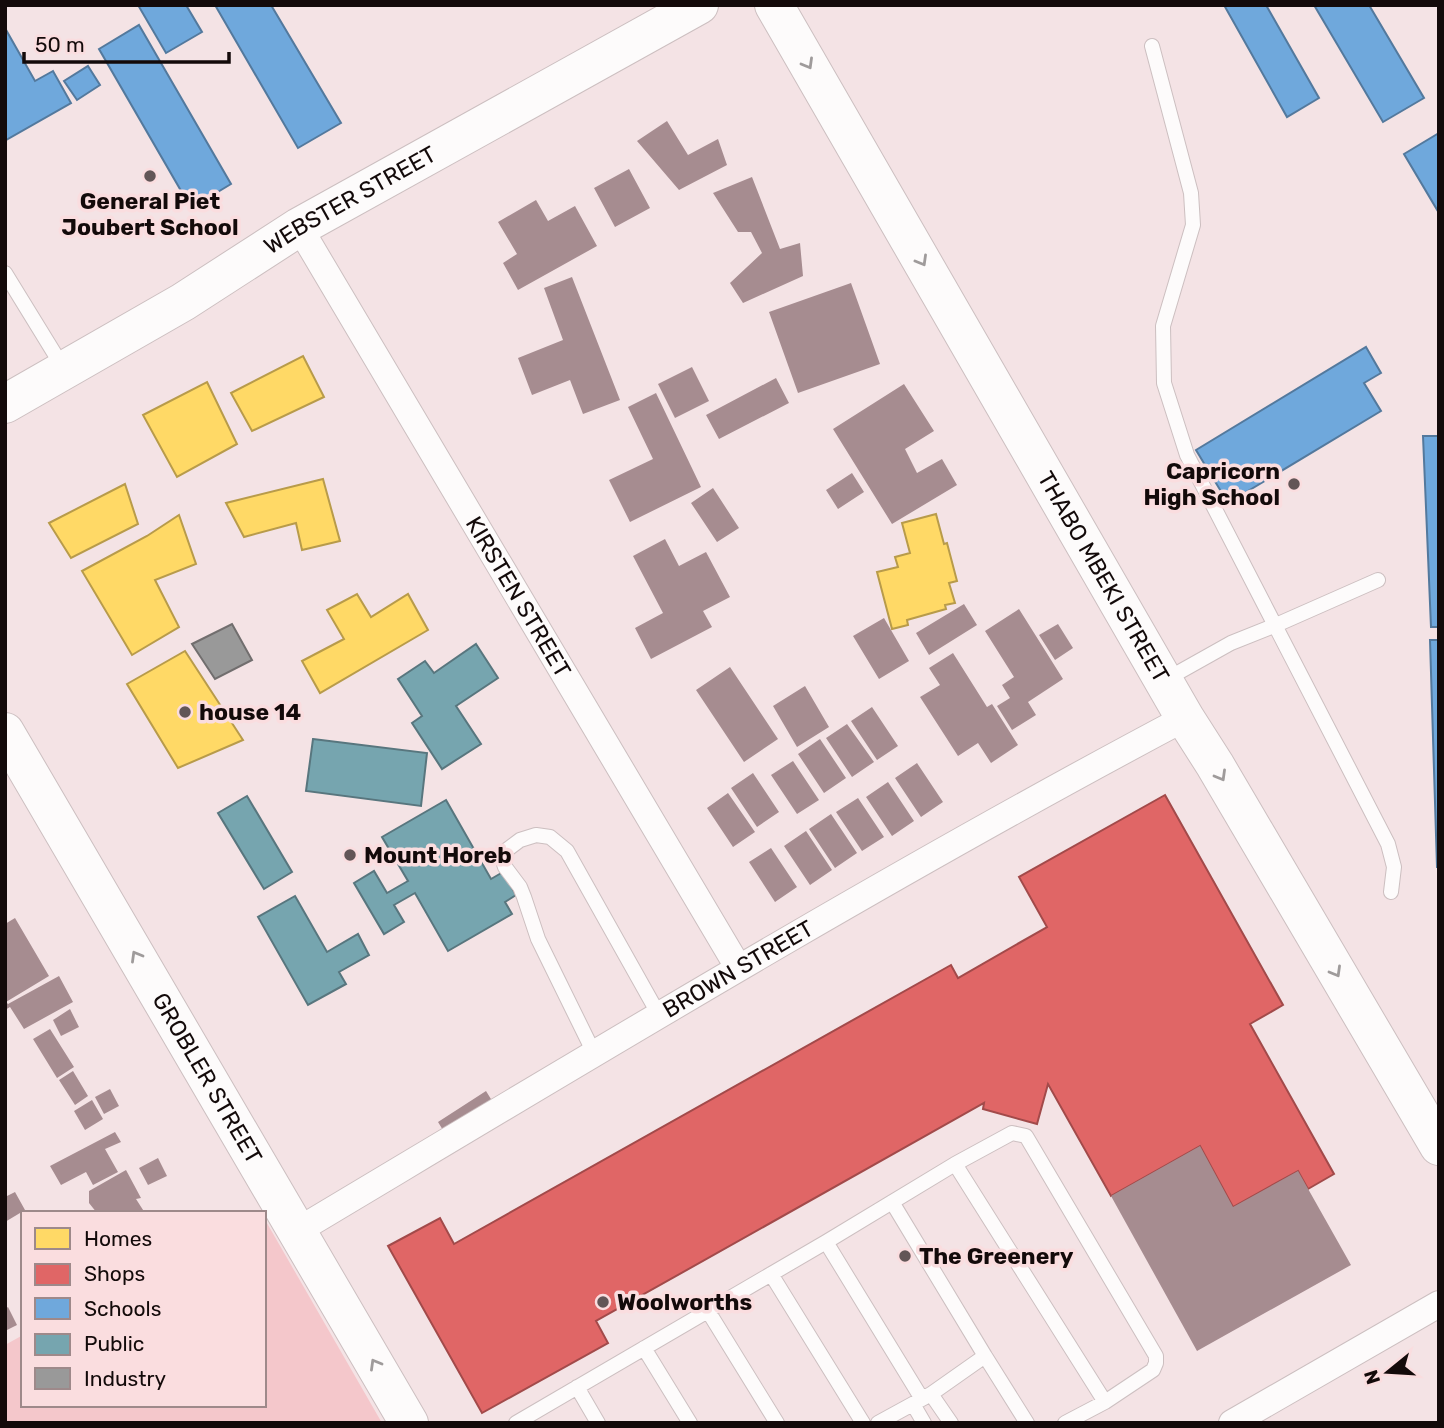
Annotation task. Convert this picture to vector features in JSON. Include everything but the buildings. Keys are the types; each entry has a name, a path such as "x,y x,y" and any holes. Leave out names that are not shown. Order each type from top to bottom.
{"main road":[{"name":"WEBSTER STREET","path":"5,404 183,302 299,228 699,5"},
{"name":"THABO MBEKI STREET","path":"774,5 1185,718 1439,1146"},
{"name":"GROBLER STREET","path":"5,732 409,1423"}],"street":[{"name":"KIRSTEN STREET","path":"299,228 738,967"},
{"name":"BROWN STREET","path":"297,1231 738,967 1185,718"},
{"path":"1231,1423 1439,1304"}],"lane":[{"path":"1152,46 1191,193 1193,225 1163,326 1164,383 1187,455 1388,844 1394,867 1391,892"},
{"path":"5,273 64,370"},
{"path":"1164,681 1231,643 1378,580"},
{"path":"594,1053 538,939 520,887 505,867 502,858 504,852 520,840 536,835 550,837 567,851 659,1015"},
{"path":"516,1423 1012,1133 1026,1136 1156,1356 1153,1370 1105,1402 1065,1423"},
{"path":"955,1164 1105,1402"},
{"path":"892,1202 1027,1423"},
{"path":"826,1242 922,1399 951,1423"},
{"path":"771,1274 863,1423"},
{"path":"708,1311 777,1423"},
{"path":"644,1348 690,1423"},
{"path":"878,1423 922,1399 985,1356"},
{"path":"577,1387 598,1423"},
{"path":"922,1399 924,1423"}],"shaded area":[{"path":"266,1221 382,1423 5,1423 5,1345 21,1336 21,1407 266,1407"}],"place":[{"name":"General Piet Joubert School","path":"150,176"},
{"name":"Capricorn High School","path":"1294,484"},
{"name":"house 14","path":"185,712"},
{"name":"Mount Horeb","path":"350,855"},
{"name":"The Greenery","path":"905,1256"},
{"name":"Woolworths","path":"603,1302"}]}
